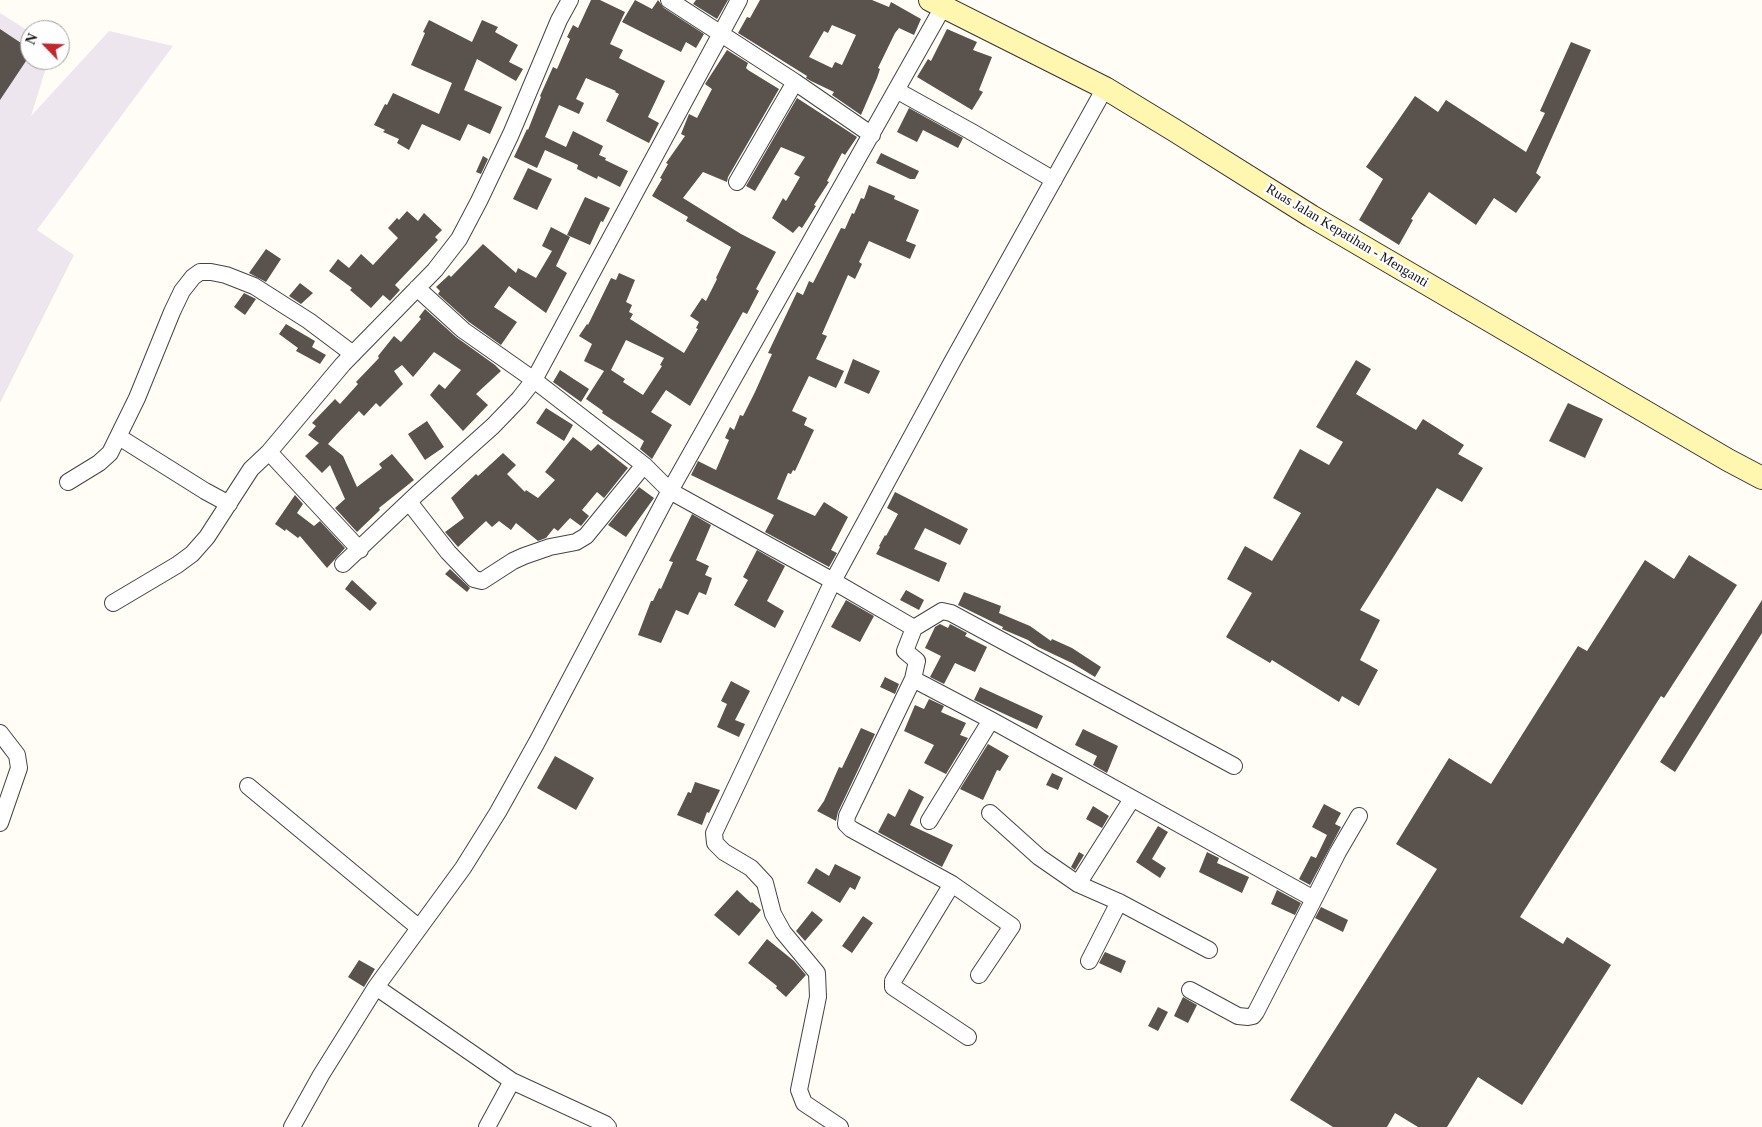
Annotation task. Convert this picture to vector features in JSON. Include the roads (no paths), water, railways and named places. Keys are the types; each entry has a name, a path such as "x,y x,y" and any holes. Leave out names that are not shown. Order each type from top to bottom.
{"main road":[{"name":"Ruas Jalan Kepatihan - Menganti","path":"936,4 1105,88 1310,216 1762,478"}],"street":[{"path":"113,603 178,565 192,554 207,537 251,469 269,452 353,354 435,270 459,239 511,134 559,20 570,0"},
{"path":"669,0 872,135"},
{"path":"343,564 494,426 534,380 739,0"},
{"path":"292,1127 321,1075 376,987 418,927 463,868 498,812 670,491 872,135 896,90 936,4"},
{"path":"737,182 795,82"},
{"path":"840,1127 804,1103 799,1090 818,998 817,973 783,932 772,914 765,882 752,868 724,852 715,843 714,833 833,581 952,362 1105,88"},
{"path":"896,90 1054,180"},
{"path":"68,482 104,458 119,437 172,312 187,283 200,272 226,275 254,286 309,321 353,354"},
{"path":"417,288 464,330 534,380 644,465 670,491 914,628"},
{"path":"119,437 229,504"},
{"path":"269,452 360,550"},
{"path":"409,502 448,552 474,579 482,581 524,556 550,547 576,542 586,536 644,465"},
{"path":"978,975 1012,926 952,884 851,829 846,824 847,816 913,679 917,661 905,651 914,628 942,611 951,613 1234,766"},
{"path":"913,679 991,720 1314,899"},
{"path":"929,821 991,720"},
{"path":"0,733 17,755 19,768 0,823"},
{"path":"248,786 418,927"},
{"path":"1078,884 1132,799"},
{"path":"990,813 1039,857 1078,884 1119,902 1209,950"},
{"path":"1190,990 1238,1016 1253,1016 1338,852 1359,816"},
{"path":"952,884 893,981 893,987 968,1037"},
{"path":"1089,961 1119,902"},
{"path":"376,987 512,1081 608,1127"},
{"path":"487,1127 512,1081"}]}
